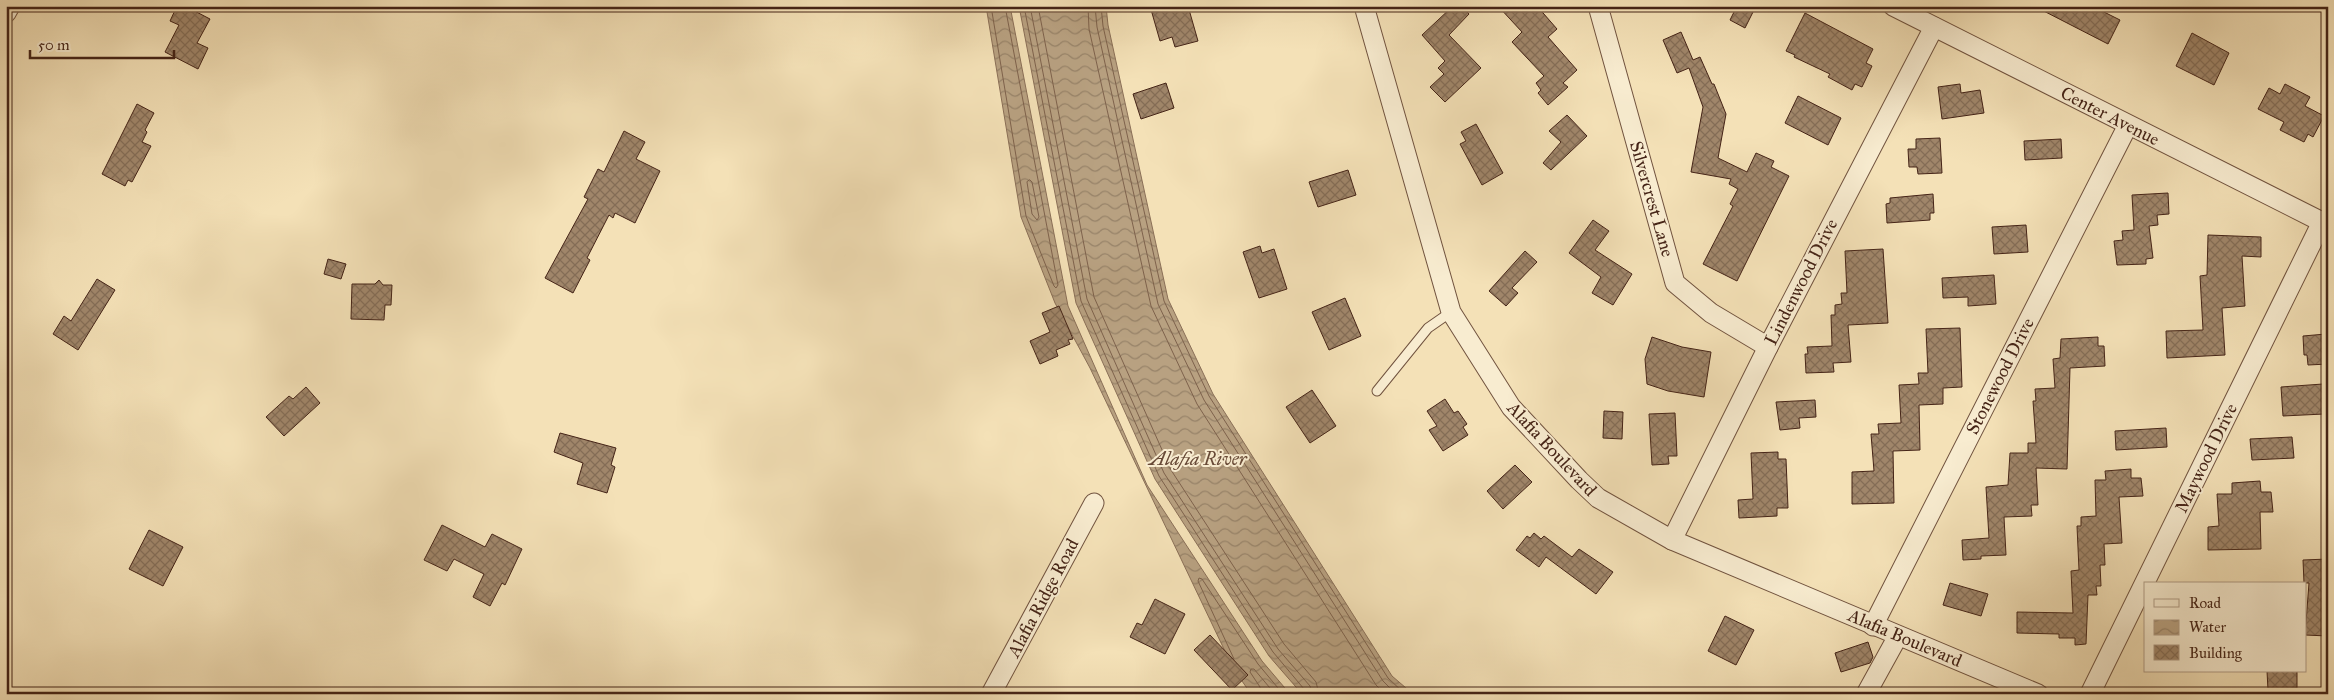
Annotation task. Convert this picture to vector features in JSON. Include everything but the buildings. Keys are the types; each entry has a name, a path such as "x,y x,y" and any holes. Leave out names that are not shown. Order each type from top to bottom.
{"street":[{"path":"6,13 10,6"},
{"name":"Alafia Boulevard","path":"1364,6 1451,312 1511,407 1579,480 1598,498 1672,540 2038,694"},
{"name":"Silvercrest Lane","path":"1598,6 1675,284 1711,313 1768,347"},
{"name":"Center Avenue","path":"1893,6 2325,223"},
{"name":"Lindenwood Drive","path":"1672,540 1768,347 1934,26"},
{"name":"Stonewood Drive","path":"1873,626 2128,125"},
{"name":"Maywood Drive","path":"2146,582 2325,223"},
{"name":"Alafia Ridge Road","path":"996,692 1094,503"},
{"name":"Maywood Drive","path":"2090,694 2144,586"},
{"path":"1866,694 1898,636"}],"lane":[{"path":"1377,391 1428,328 1451,312"}],"water":[{"path":"986,6 1010,6 1068,306 1147,485 1262,661 1290,694 1251,694 1233,668 1090,368 1055,303 1021,217"},
{"name":"Alafia River","path":"1019,6 1106,6 1108,25 1168,299 1213,394 1392,676 1413,694 1302,694 1269,656 1155,479 1076,303"}]}
